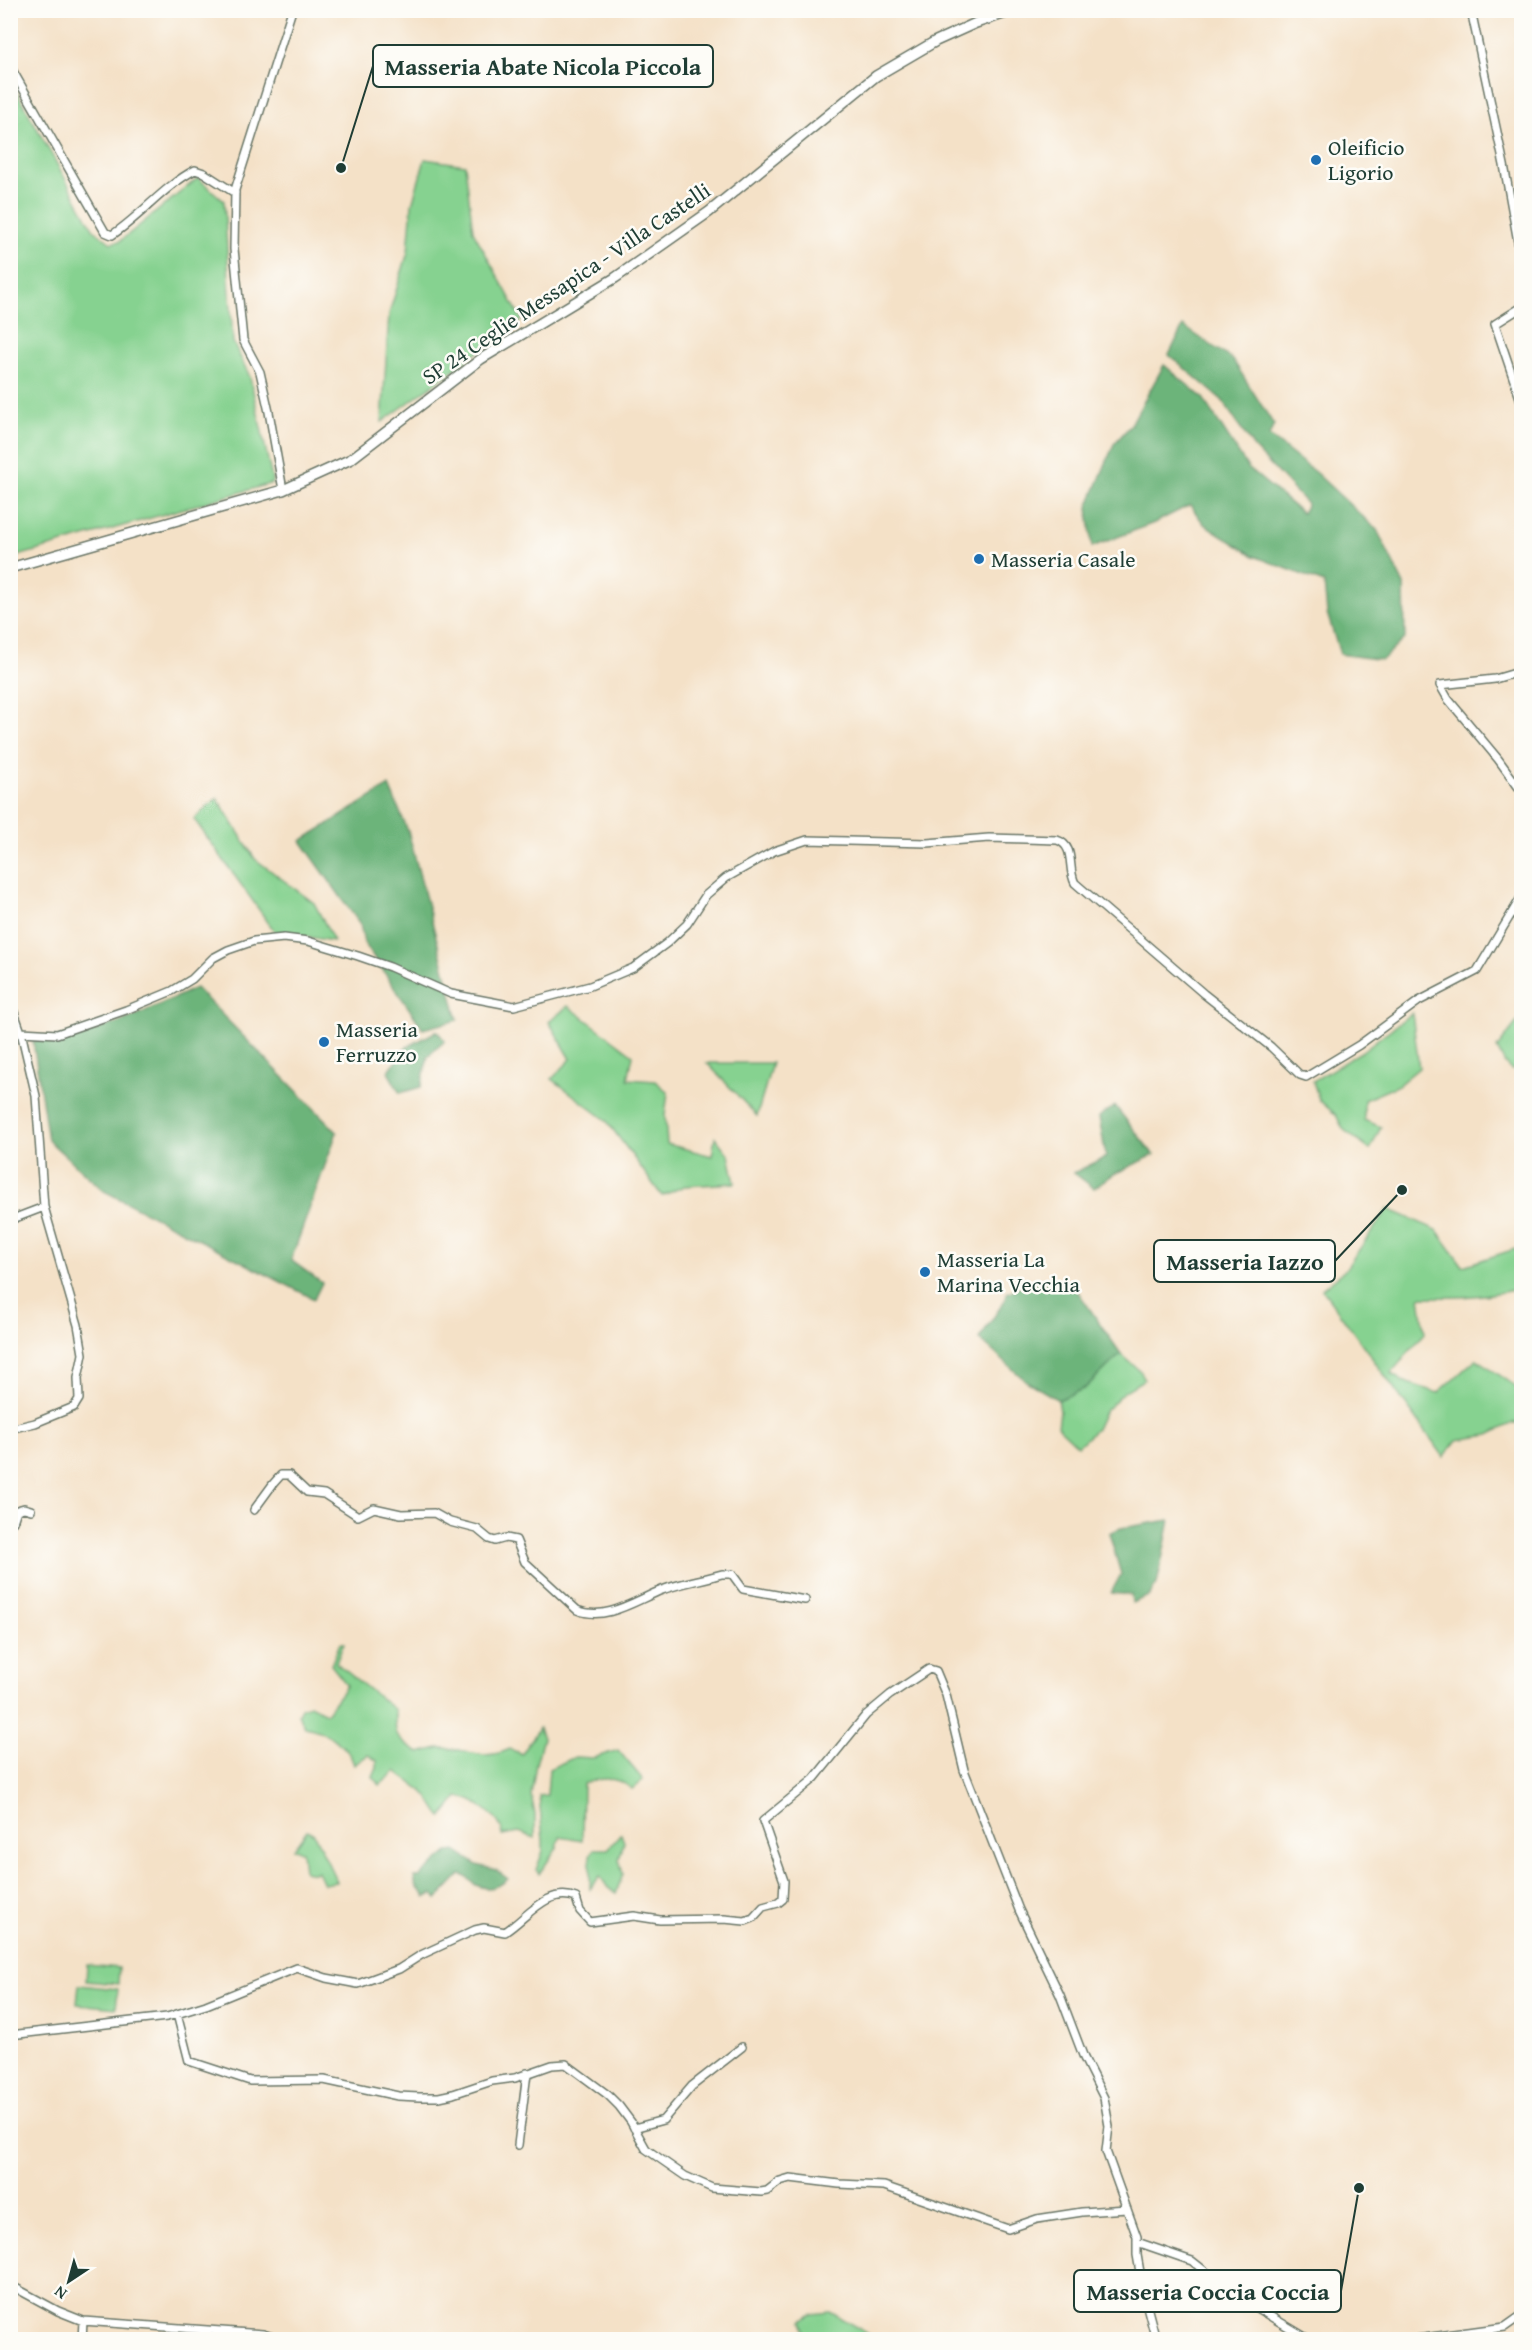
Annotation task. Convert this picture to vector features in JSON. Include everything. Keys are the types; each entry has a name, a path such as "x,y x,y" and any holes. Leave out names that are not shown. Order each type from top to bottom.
{"main road":[{"name":"SP 24 Ceglie Messapica - Villa Castelli","path":"10,568 283,490 351,459 481,359 615,278 710,212 876,76 903,58 976,23 1015,10"}],"street":[{"path":"283,490 260,372 243,340 234,249 234,193 292,10"},
{"path":"1471,10 1504,165 1521,264"},
{"path":"10,66 105,232 111,235 132,221 180,178 195,170 204,173 234,193"},
{"path":"1521,307 1495,324 1521,404"},
{"path":"1521,671 1495,679 1440,685 1448,699 1498,759 1521,792"},
{"path":"21,1032 57,1034 126,1010 172,991 192,979 213,958 228,950 254,941 284,938 308,941 358,956 390,967 451,994 514,1006 590,986 633,968 667,943 687,924 706,895 726,878 774,851 807,840 927,843 990,838 1057,840 1064,842 1068,847 1072,878 1075,883 1204,994 1271,1047 1300,1075 1306,1077 1359,1045 1419,1001 1477,971 1521,896"},
{"path":"10,1001 21,1032 36,1096 44,1207 78,1325 83,1354 78,1378 79,1399 74,1407 35,1423 10,1429"},
{"path":"10,1220 44,1207"},
{"path":"254,1510 281,1475 289,1475 307,1492 324,1494 358,1516 374,1508 401,1514 434,1513 450,1522 477,1529 495,1541 506,1538 516,1540 525,1562 577,1611 586,1614 628,1606 662,1590 722,1574 732,1575 743,1589 805,1600"},
{"path":"10,1522 14,1522 17,1510 24,1508 31,1510"},
{"path":"10,2035 177,2014 206,2005 297,1968 350,1983 366,1982 399,1969 421,1955 475,1930 484,1928 505,1932 550,1898 566,1893 576,1898 580,1911 590,1922 634,1916 681,1920 745,1921 753,1918 763,1907 778,1903 783,1899 784,1881 763,1821 814,1779 867,1716 882,1702 929,1669 936,1671 946,1695 964,1770 1018,1910 1060,1995 1084,2058 1104,2098 1109,2126 1106,2151 1137,2242 1144,2295 1156,2340"},
{"path":"177,2014 189,2061 250,2082 324,2080 398,2096 439,2097 552,2065 566,2064 608,2095 631,2122 645,2149 685,2176 712,2188 760,2192 767,2191 780,2181 790,2178 839,2184 884,2186 1008,2229 1037,2219 1082,2212 1127,2209"},
{"path":"633,2128 663,2120 692,2086 742,2047"},
{"path":"518,2145 527,2073"},
{"path":"1137,2242 1192,2261 1235,2295 1310,2340"},
{"path":"10,2285 58,2311 83,2321 263,2334 282,2340"},
{"path":"1409,2340 1505,2327 1521,2315"},
{"path":"82,2340 83,2321"}],"green space":[{"path":"11,82 94,230 111,243 120,241 198,178 224,201 233,342 250,377 273,483 11,558"},
{"path":"425,159 465,165 473,231 522,320 382,422 389,314 408,252 412,204"},
{"path":"1183,326 1233,360 1274,425 1269,436 1316,473 1377,530 1404,585 1405,638 1382,660 1340,654 1327,613 1324,583 1254,556 1204,524 1190,505 1154,523 1092,547 1088,507 1114,444 1130,426 1164,365 1203,398 1248,468 1302,513 1307,504 1254,448 1222,400 1169,355"},
{"path":"389,786 408,831 458,1020 423,1029 364,943 360,924 301,841"},
{"path":"217,798 255,859 314,903 334,941 275,932 194,819"},
{"path":"196,988 337,1132 291,1260 322,1283 314,1299 104,1191 48,1140 33,1041 88,1033 130,1018"},
{"path":"568,1006 633,1055 628,1079 655,1081 668,1092 665,1116 667,1144 712,1156 715,1137 729,1155 735,1183 684,1186 662,1196 606,1120 552,1079 571,1059 549,1022"},
{"path":"1412,1013 1419,1068 1397,1086 1364,1100 1364,1120 1381,1127 1370,1150 1343,1129 1336,1115 1319,1100 1313,1081 1361,1052"},
{"path":"1521,1017 1521,1069 1511,1070 1505,1064 1497,1048"},
{"path":"437,1031 445,1041 428,1056 421,1087 400,1093 388,1072 405,1048"},
{"path":"707,1063 772,1063 757,1116"},
{"path":"1115,1106 1154,1155 1114,1174 1094,1188 1074,1173 1106,1157 1099,1117"},
{"path":"1388,1209 1437,1230 1463,1266 1521,1247 1521,1288 1471,1296 1420,1297 1425,1333 1391,1373 1402,1381 1438,1393 1476,1359 1521,1390 1521,1423 1513,1423 1489,1435 1457,1440 1444,1457 1322,1289 1344,1271"},
{"path":"1071,1282 1121,1354 1085,1388 1058,1400 1026,1381 979,1339 1004,1302 1007,1293 1025,1284"},
{"path":"1121,1354 1141,1372 1145,1379 1125,1391 1104,1412 1096,1429 1078,1446 1058,1427 1060,1411 1058,1400 1085,1388"},
{"path":"1170,1520 1157,1584 1149,1596 1132,1603 1131,1595 1111,1593 1121,1574 1109,1533 1121,1528"},
{"path":"340,1643 344,1643 336,1663 395,1710 395,1726 398,1736 406,1745 420,1753 449,1748 482,1755 500,1753 510,1749 522,1754 539,1728 543,1738 531,1795 535,1814 535,1838 519,1832 503,1835 498,1822 486,1810 465,1798 458,1797 442,1817 423,1792 396,1771 380,1785 373,1777 377,1761 368,1755 354,1765 342,1745 320,1732 305,1727 298,1714 301,1708 310,1705 326,1713 347,1685 331,1665"},
{"path":"618,1750 643,1780 632,1789 621,1782 609,1779 583,1784 582,1840 560,1836 557,1848 539,1874 536,1870 543,1851 543,1841 539,1796 547,1795 549,1769 575,1757 593,1758"},
{"path":"307,1830 314,1834 337,1882 324,1884 318,1871 315,1873 304,1871 302,1851 293,1849"},
{"path":"621,1834 624,1842 619,1860 623,1874 616,1893 608,1888 600,1876 590,1889 590,1855 594,1849 608,1849"},
{"path":"456,1851 477,1865 496,1870 508,1879 497,1886 485,1888 460,1875 437,1899 433,1894 426,1897 416,1886 414,1877 419,1877 448,1852"},
{"path":"87,1965 119,1968 118,1984 86,1981"},
{"path":"79,1985 118,1989 116,2008 77,2004"},
{"path":"830,2312 867,2333 872,2339 805,2339 802,2320 812,2314"}],"place":[{"name":"Oleificio Ligorio","path":"1316,160"},
{"name":"Masseria Abate Nicola Piccola","path":"341,168"},
{"name":"Masseria Casale","path":"979,559"},
{"name":"Masseria Ferruzzo","path":"324,1042"},
{"name":"Masseria Iazzo","path":"1402,1190"},
{"name":"Masseria La Marina Vecchia","path":"925,1272"},
{"name":"Masseria Coccia Coccia","path":"1359,2188"}]}
